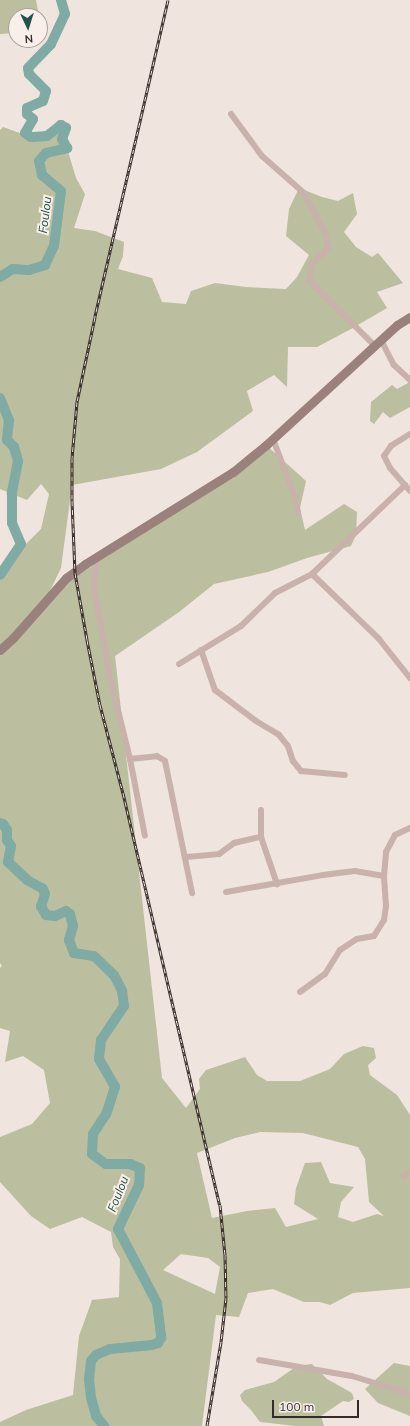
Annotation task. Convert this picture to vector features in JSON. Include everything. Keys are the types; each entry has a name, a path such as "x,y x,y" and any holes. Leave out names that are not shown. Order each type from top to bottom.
{"street":[{"path":"231,114 262,156 304,194 326,235 328,249 312,263 310,281 378,343 394,365 410,380"},
{"path":"0,650 13,638 66,578 233,472 273,439 397,325 410,317"},
{"path":"410,434 391,446 384,456 390,468 410,491"},
{"path":"273,439 295,497 298,513"},
{"path":"179,664 241,626 275,593 312,574 405,485"},
{"path":"98,557 94,588 110,678 130,759 145,836"},
{"path":"312,574 379,639 410,678"},
{"path":"201,650 215,690 250,717 279,736 288,746 293,761 300,771 345,775"},
{"path":"130,759 157,756 165,761 186,857 192,893"},
{"path":"260,810 261,837 277,884"},
{"path":"300,992 325,974 340,950 357,939 374,936 384,920 386,906 384,876 386,852 396,835 410,828"},
{"path":"186,857 219,854 234,843 261,837"},
{"path":"226,892 355,871 384,876"},
{"path":"259,1360 352,1376 410,1394"}],"green space":[{"path":"0,0 36,0 38,8 8,8 8,34 0,34"},
{"path":"61,125 66,128 62,139 67,148 76,178 85,194 74,228 95,231 124,242 123,256 118,269 152,278 162,302 186,304 191,291 215,283 246,287 286,289 297,277 309,255 286,236 289,209 299,188 322,197 338,201 353,193 357,214 344,232 356,247 372,257 378,253 403,283 377,292 387,308 351,329 317,347 288,347 287,387 274,375 247,391 253,411 197,452 161,469 72,485 61,568 47,597 266,445 306,481 300,508 305,530 344,504 357,512 356,535 351,546 307,558 268,572 214,584 179,612 115,656 162,1078 186,1108 200,1089 199,1079 206,1070 245,1057 257,1075 267,1081 300,1081 330,1069 344,1054 363,1046 374,1048 376,1058 368,1065 370,1075 397,1095 410,1115 410,1288 353,1293 330,1305 320,1302 304,1302 273,1289 248,1293 239,1317 216,1315 202,1426 0,1426 0,1422 26,1410 73,1395 79,1336 92,1300 119,1297 120,1259 113,1247 111,1232 82,1217 50,1229 31,1216 0,1182 0,1137 32,1124 50,1103 44,1070 23,1056 5,1062 10,1031 0,1028 0,968 2,966 0,963 0,575 21,544 25,545 41,529 49,494 41,484 27,500 0,489 0,130 3,127 31,137 47,136","holes":["260,1132 303,1133 358,1147 365,1159 369,1202 384,1216 377,1214 353,1222 338,1217 341,1202 354,1187 330,1183 321,1162 305,1163 296,1188 294,1204 318,1219 286,1227 275,1208 247,1211 212,1218 197,1153 235,1138","181,1254 208,1258 220,1267 215,1294 163,1270"]},
{"path":"410,382 410,407 390,418 383,412 374,424 370,421 371,402 392,385 397,389"},
{"path":"394,1363 410,1366 410,1416 378,1403 365,1389"},
{"path":"312,1364 327,1379 352,1393 354,1399 349,1402 343,1401 321,1416 324,1426 296,1426 260,1422 242,1401 240,1395 245,1390 274,1382 297,1366"}],"waterway":[{"name":"Foulou","path":"0,277 13,269 29,270 45,265 54,246 61,191 42,175 39,161 46,153 67,148 62,139 66,128 61,125 47,136 31,137 25,133 33,119 27,114 27,108 43,101 46,91 29,74 28,68 51,44 65,14 61,0"},
{"name":"Foulou","path":"0,398 9,420 7,440 14,447 18,461 12,493 12,523 21,544 0,575"},
{"name":"Foulou","path":"0,823 3,824 7,830 7,840 11,846 8,862 27,880 43,889 45,894 41,906 46,915 55,916 66,911 70,914 73,926 69,940 74,953 94,956 114,975 122,991 124,1006 101,1040 99,1059 115,1087 106,1114 93,1134 92,1154 106,1164 130,1164 140,1168 139,1185 118,1229 157,1303 161,1338 158,1343 152,1345 110,1349 96,1355 91,1361 89,1379 91,1398 96,1416 104,1426"}],"railway":[{"path":"168,0 95,317 77,402 72,458 72,501 75,573 100,705 123,793 220,1205 225,1255 226,1298 221,1342 207,1426"}]}
